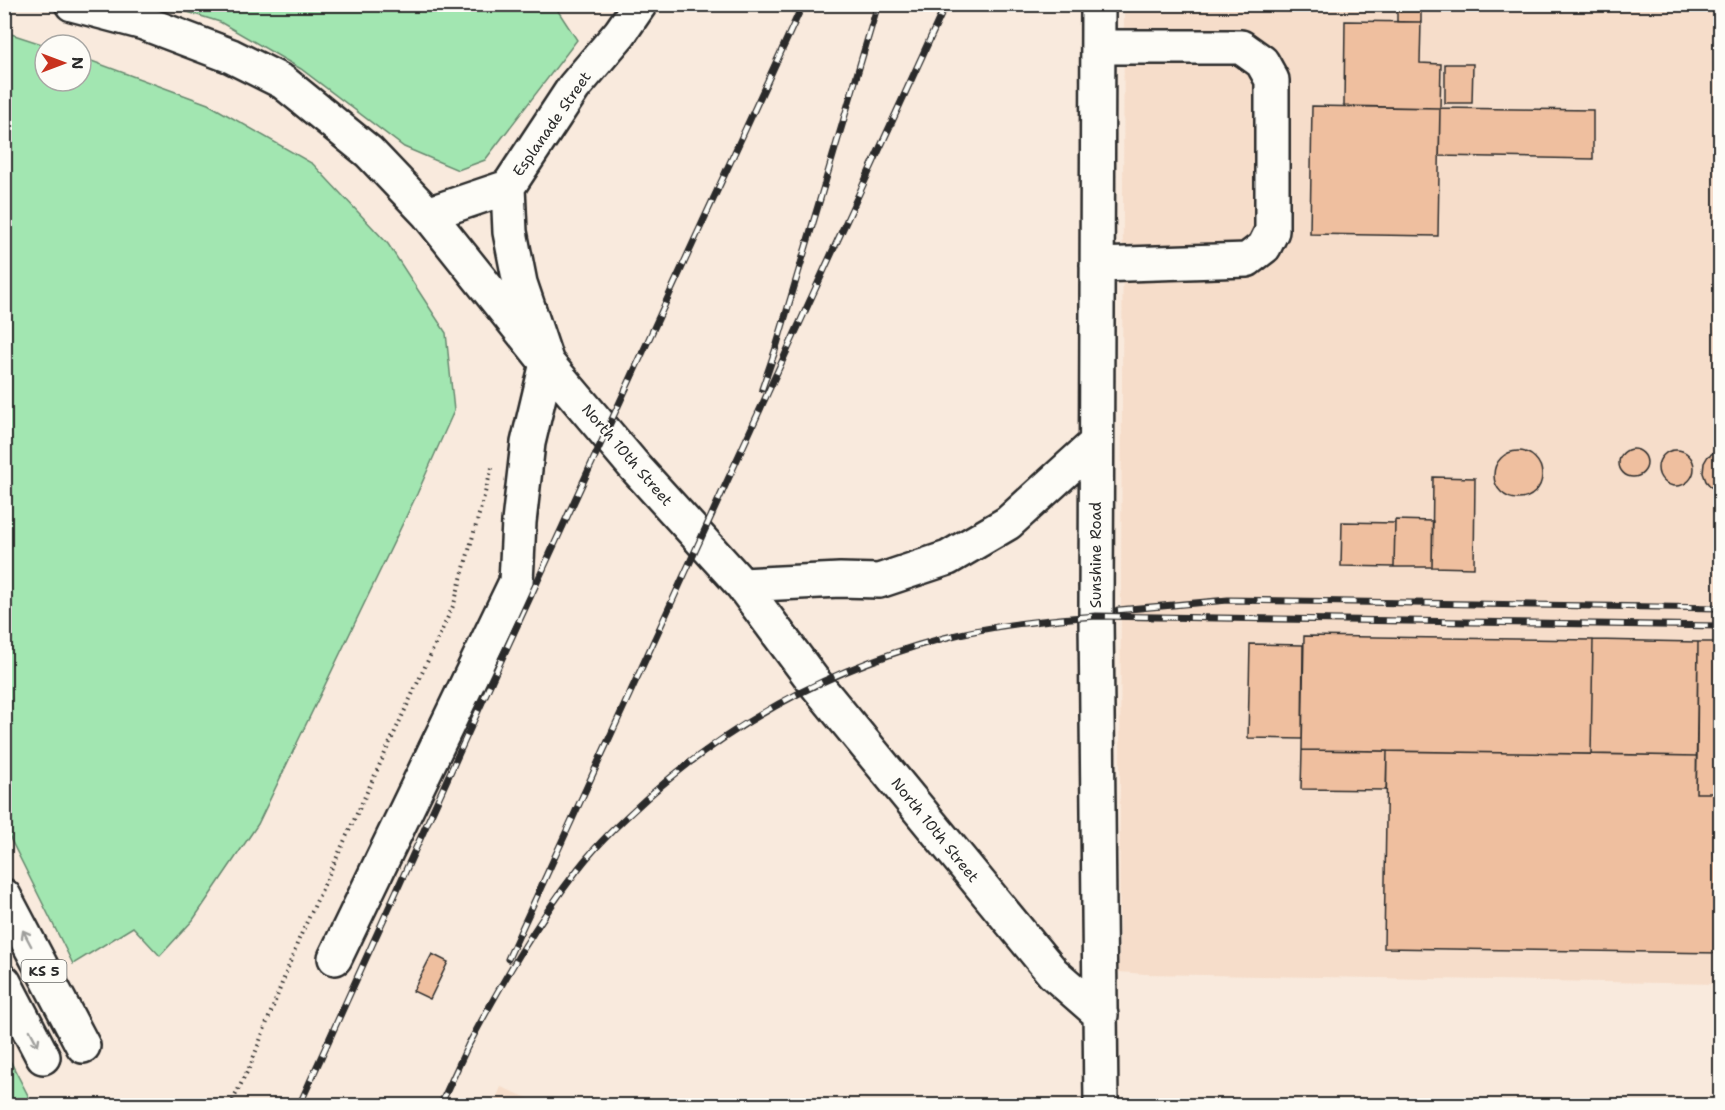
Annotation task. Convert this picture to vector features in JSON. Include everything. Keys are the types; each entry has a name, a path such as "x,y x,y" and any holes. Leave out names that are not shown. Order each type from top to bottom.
{"main road":[{"name":"North 10th Street","path":"72,4 144,23 231,56 283,82 369,152 428,214 547,363 635,467 742,585 815,683 1053,973 1101,1015"},
{"name":"Esplanade Street","path":"547,363 520,283 510,232 508,187 574,87 620,33 640,4"},
{"name":"Sunshine Road","path":"1098,4 1096,616 1101,1106"},
{"path":"1097,265 1247,260 1264,247 1272,231 1272,80 1262,62 1241,47 1098,47"},
{"name":"Esplanade Street","path":"428,214 508,187"},
{"path":"335,958 516,582 519,522 528,443 547,363"},
{"path":"742,585 879,580 948,558 1008,523 1096,443"},
{"name":"KS 5","path":"4,896 83,1046"},
{"name":"KS 5","path":"4,982 44,1057"}],"path":[{"path":"230,1106 251,1064 299,939 454,604 494,462"}],"shaded area":[{"path":"1124,5 1720,5 1720,984 1119,972"},
{"path":"501,1087 545,1105 493,1105"}],"green space":[{"path":"165,5 562,5 558,11 577,40 485,160 458,170 404,147 301,69 220,22"},
{"path":"5,32 33,41 33,93 93,93 93,61 208,104 313,164 388,244 446,333 454,411 417,494 258,824 193,920 160,956 133,927 73,964 5,828"},
{"path":"5,1051 33,1105 5,1105"}],"building":[{"path":"1397,11 1421,11 1421,22 1397,22"},
{"path":"1345,21 1421,22 1420,63 1441,64 1440,108 1344,106"},
{"path":"1445,64 1473,64 1472,103 1445,103"},
{"path":"1312,106 1440,108 1438,236 1310,234"},
{"path":"1440,108 1593,110 1593,159 1439,156"},
{"path":"1633,449 1643,453 1647,463 1643,473 1633,477 1623,473 1619,463 1623,453"},
{"path":"1720,449 1720,490 1711,487 1703,473 1704,463 1708,456"},
{"path":"1676,450 1689,455 1694,468 1689,481 1676,486 1663,481 1658,468 1663,455"},
{"path":"1513,451 1523,451 1535,458 1542,470 1542,480 1535,492 1523,499 1513,499 1498,488 1494,480 1494,470 1505,455"},
{"path":"1433,477 1475,478 1474,568 1432,567"},
{"path":"1395,520 1433,521 1432,567 1394,567"},
{"path":"1342,522 1395,523 1394,567 1341,566"},
{"path":"1304,636 1593,640 1591,754 1302,750"},
{"path":"1593,640 1698,642 1697,756 1591,754"},
{"path":"1698,642 1720,642 1720,793 1696,793"},
{"path":"1250,644 1303,645 1302,739 1248,738"},
{"path":"1302,750 1387,751 1386,790 1301,789"},
{"path":"1387,751 1697,756 1696,793 1720,793 1720,953 1384,948"},
{"path":"432,954 448,962 430,999 413,991"}],"railway":[{"path":"299,1106 803,4"},
{"path":"762,389 878,4"},
{"path":"508,959 946,4"},
{"path":"1118,610 1228,600 1720,608"},
{"path":"468,1046 519,955 562,890 594,850 647,798 714,744 749,721 823,681 902,650 1000,626 1096,616 1720,626"},
{"path":"440,1106 470,1041"}]}
